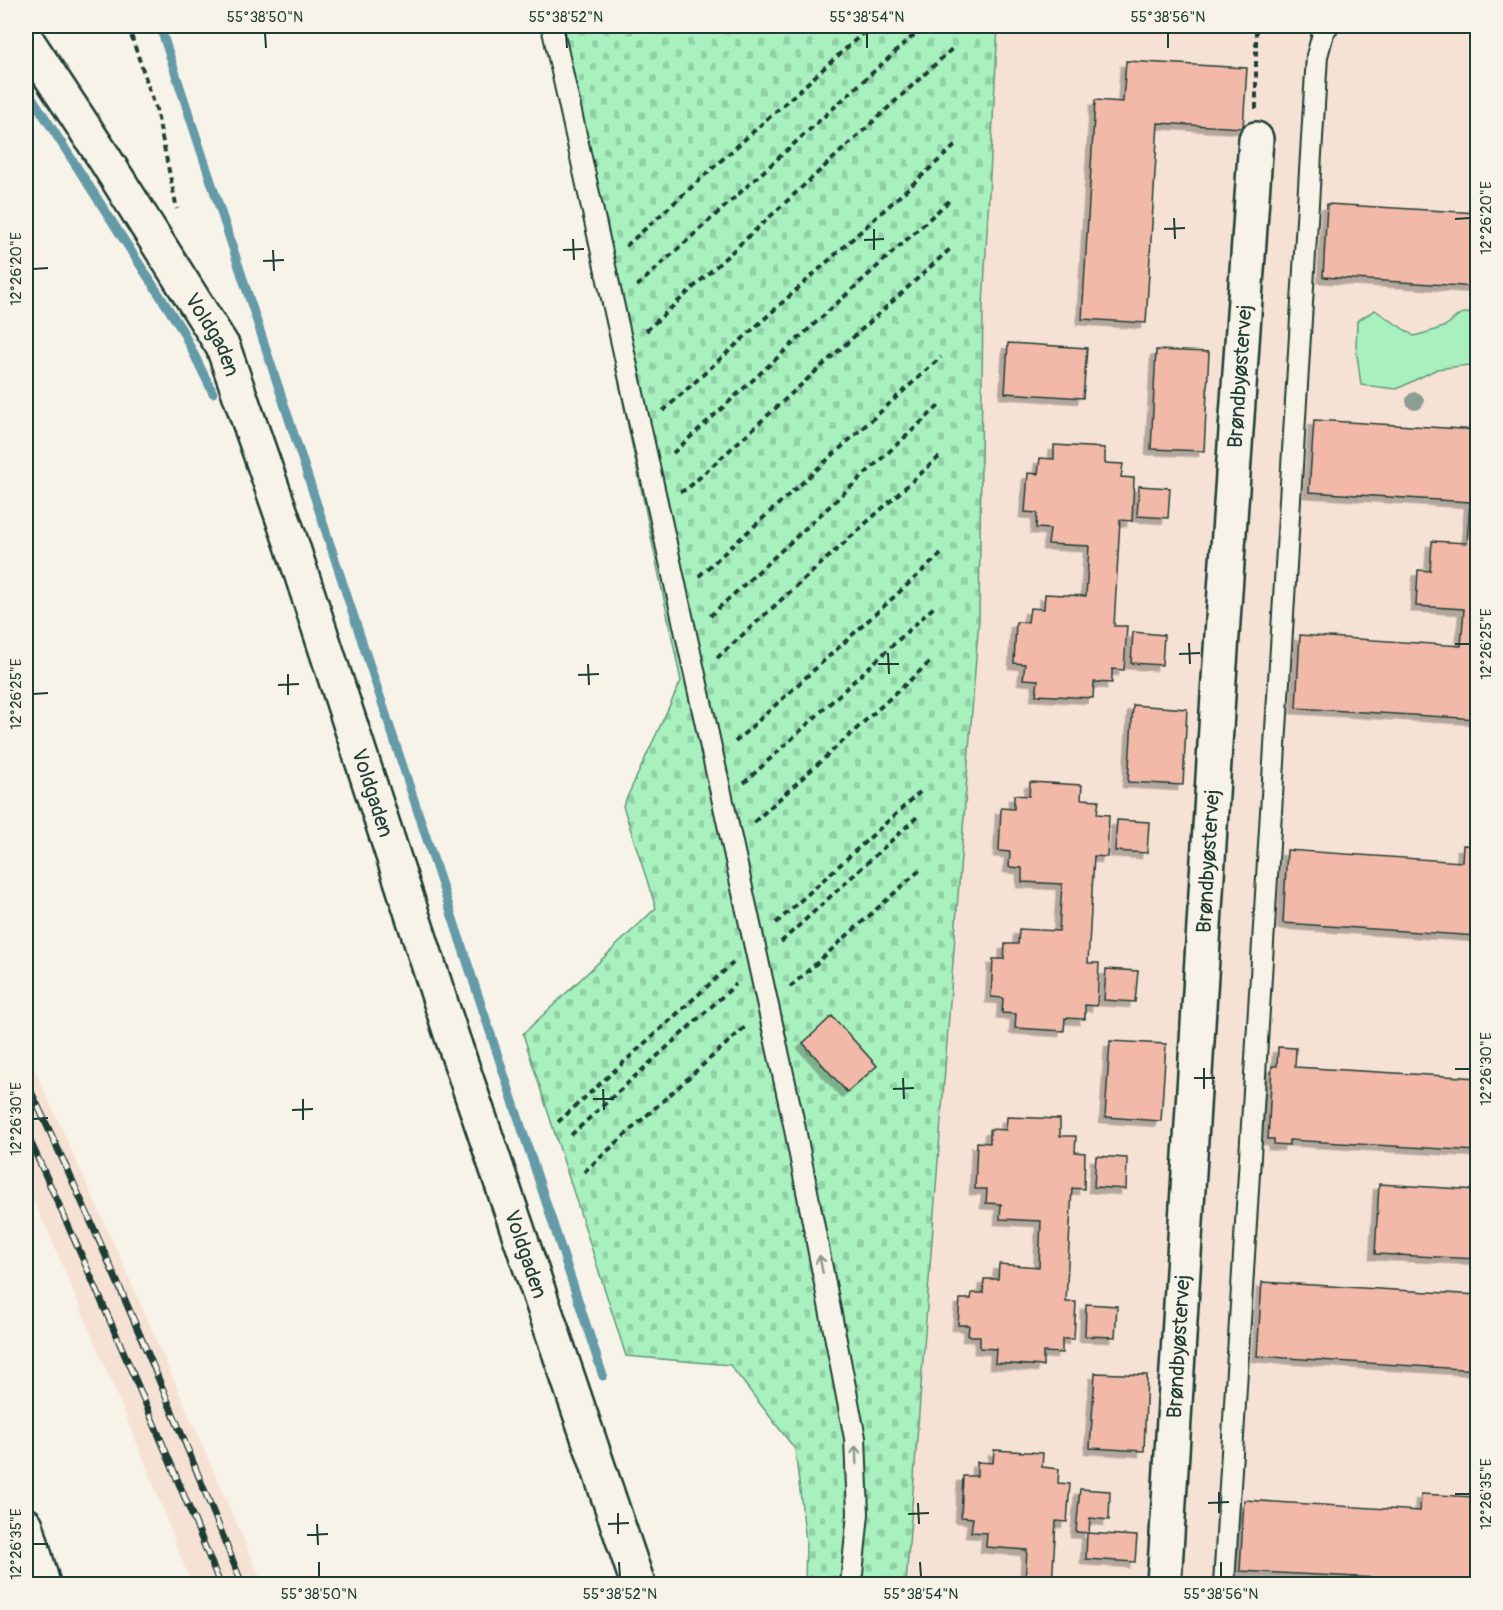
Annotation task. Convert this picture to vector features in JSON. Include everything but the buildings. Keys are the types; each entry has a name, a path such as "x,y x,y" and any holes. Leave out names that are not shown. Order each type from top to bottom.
{"main road":[{"name":"Voldgaden","path":"26,39 103,156 223,347 291,542 451,1034 638,1584"},
{"name":"Brøndbyøstervej","path":"1164,1584 1219,679 1256,139"},
{"path":"26,1525 44,1584"}],"lane":[{"path":"552,26 794,1124 855,1438 858,1514 852,1584"},
{"path":"1224,1584 1317,56 1324,30 1328,26"}],"path":[{"path":"128,26 156,109 178,214"},
{"path":"605,264 871,26"},
{"path":"614,307 924,26"},
{"path":"1256,26 1256,139"},
{"path":"624,352 954,47"},
{"path":"640,427 650,423 958,143"},
{"path":"649,464 666,459 950,200"},
{"path":"657,502 687,489 951,248"},
{"path":"678,595 941,357"},
{"path":"687,637 941,404"},
{"path":"696,678 939,457"},
{"path":"714,761 941,554"},
{"path":"723,802 935,606"},
{"path":"732,842 931,661"}],"shaded area":[{"path":"998,26 1477,26 1477,1584 906,1584 979,618 983,306"},
{"path":"26,1050 120,1257 263,1584 191,1584 146,1465 52,1241 26,1185"}],"green space":[{"path":"545,26 998,26 983,306 979,618 906,1584 805,1584 806,1541 795,1449 730,1365 626,1356 523,1034 656,908 623,806 681,681"},
{"path":"1375,310 1414,336 1443,327 1461,314 1477,316 1477,374 1469,365 1437,369 1397,389 1361,385 1356,347 1357,321"}],"waterway":[{"path":"160,26 603,1376"},
{"path":"26,88 182,330 213,393"}],"railway":[{"path":"26,1081 84,1205 242,1584"},
{"path":"26,1132 126,1357 220,1584"}]}
